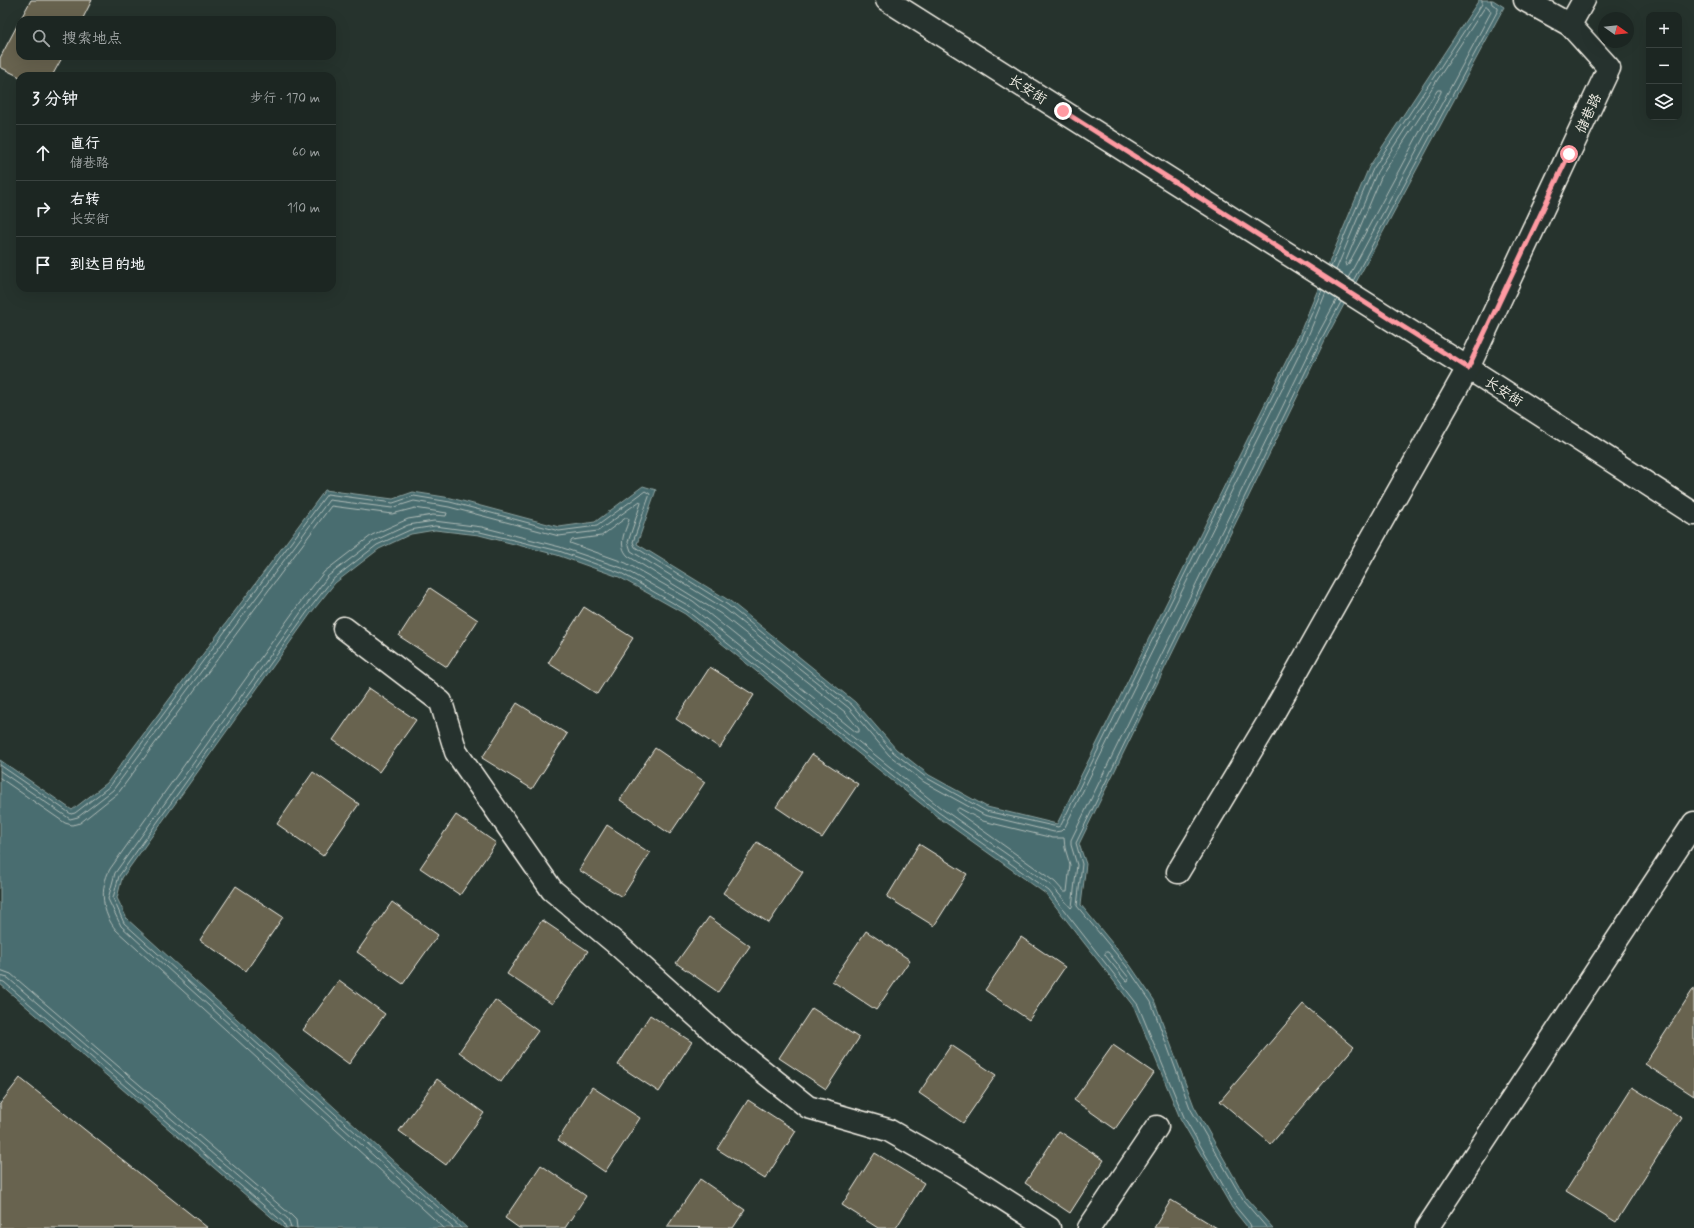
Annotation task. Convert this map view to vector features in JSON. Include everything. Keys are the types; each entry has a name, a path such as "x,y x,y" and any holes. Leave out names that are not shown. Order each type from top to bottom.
{"street":[{"name":"长安街","path":"887,0 1468,368 1694,514"},
{"path":"1525,0 1570,25 1584,0"},
{"name":"储巷路","path":"1468,368 1609,68 1570,25"},
{"path":"1178,872 1270,719 1468,368"},
{"path":"344,628 441,702 456,752 552,890 619,946 721,1038 808,1107 888,1130 962,1172 1049,1228"},
{"path":"1427,1228 1694,823"},
{"path":"1089,1228 1157,1127"}],"water":[{"path":"1479,0 1493,0 1504,7 1325,340 1079,844 1086,864 1081,905 1130,965 1154,1000 1194,1106 1246,1198 1273,1228 1248,1228 1232,1208 1180,1118 1134,1007 1046,894 935,815 685,614 619,577 557,555 479,535 435,530 411,534 379,549 335,583 311,613 122,878 117,898 127,919 467,1228 284,1228 0,984 0,760 72,810 107,783 325,490 393,499 413,492 451,498 559,527 595,522 643,486 656,490 637,544 730,601 855,702 896,749 929,775 987,807 1057,824 1298,337 1369,167"}],"building":[{"path":"31,0 92,0 84,16 22,16"},
{"path":"16,28 16,60 61,60 54,72 16,72 16,75 0,67 0,58"},
{"path":"430,588 478,620 447,667 399,636"},
{"path":"584,607 633,638 597,694 548,663"},
{"path":"710,667 754,695 720,748 676,719"},
{"path":"369,688 416,720 379,772 333,740"},
{"path":"517,703 567,734 532,789 482,758"},
{"path":"655,748 705,782 670,834 620,800"},
{"path":"812,754 858,784 822,838 776,807"},
{"path":"313,772 359,804 323,856 277,824"},
{"path":"456,815 496,843 460,895 420,868"},
{"path":"607,825 650,853 622,897 579,870"},
{"path":"757,842 803,872 769,923 723,893"},
{"path":"919,844 967,874 934,926 887,897"},
{"path":"236,886 283,917 246,971 200,940"},
{"path":"392,902 438,935 403,984 357,952"},
{"path":"709,917 750,946 718,992 676,963"},
{"path":"542,920 588,951 552,1004 507,974"},
{"path":"866,931 910,960 876,1010 832,981"},
{"path":"1021,937 1065,967 1029,1020 985,990"},
{"path":"339,980 385,1014 349,1064 303,1030"},
{"path":"1694,988 1694,1096 1645,1064"},
{"path":"495,1000 538,1031 501,1082 459,1052"},
{"path":"1303,1004 1354,1047 1271,1144 1220,1101"},
{"path":"812,1008 859,1038 826,1089 779,1058"},
{"path":"650,1015 692,1042 659,1092 618,1065"},
{"path":"951,1045 996,1075 963,1123 919,1093"},
{"path":"1113,1045 1154,1073 1115,1129 1074,1100"},
{"path":"20,1078 208,1228 0,1228 0,1104"},
{"path":"437,1079 484,1113 446,1165 399,1131"},
{"path":"592,1087 640,1118 605,1172 558,1140"},
{"path":"1632,1087 1682,1118 1616,1222 1566,1191"},
{"path":"748,1100 796,1131 765,1179 717,1149"},
{"path":"1059,1131 1104,1160 1070,1213 1025,1183"},
{"path":"875,1153 924,1183 896,1228 878,1228 842,1205"},
{"path":"541,1165 586,1196 565,1228 519,1228 505,1218"},
{"path":"700,1179 745,1210 733,1228 667,1227"},
{"path":"1171,1200 1217,1228 1154,1228"}],"route":[{"path":"1063,111 1468,368 1569,154"}]}
